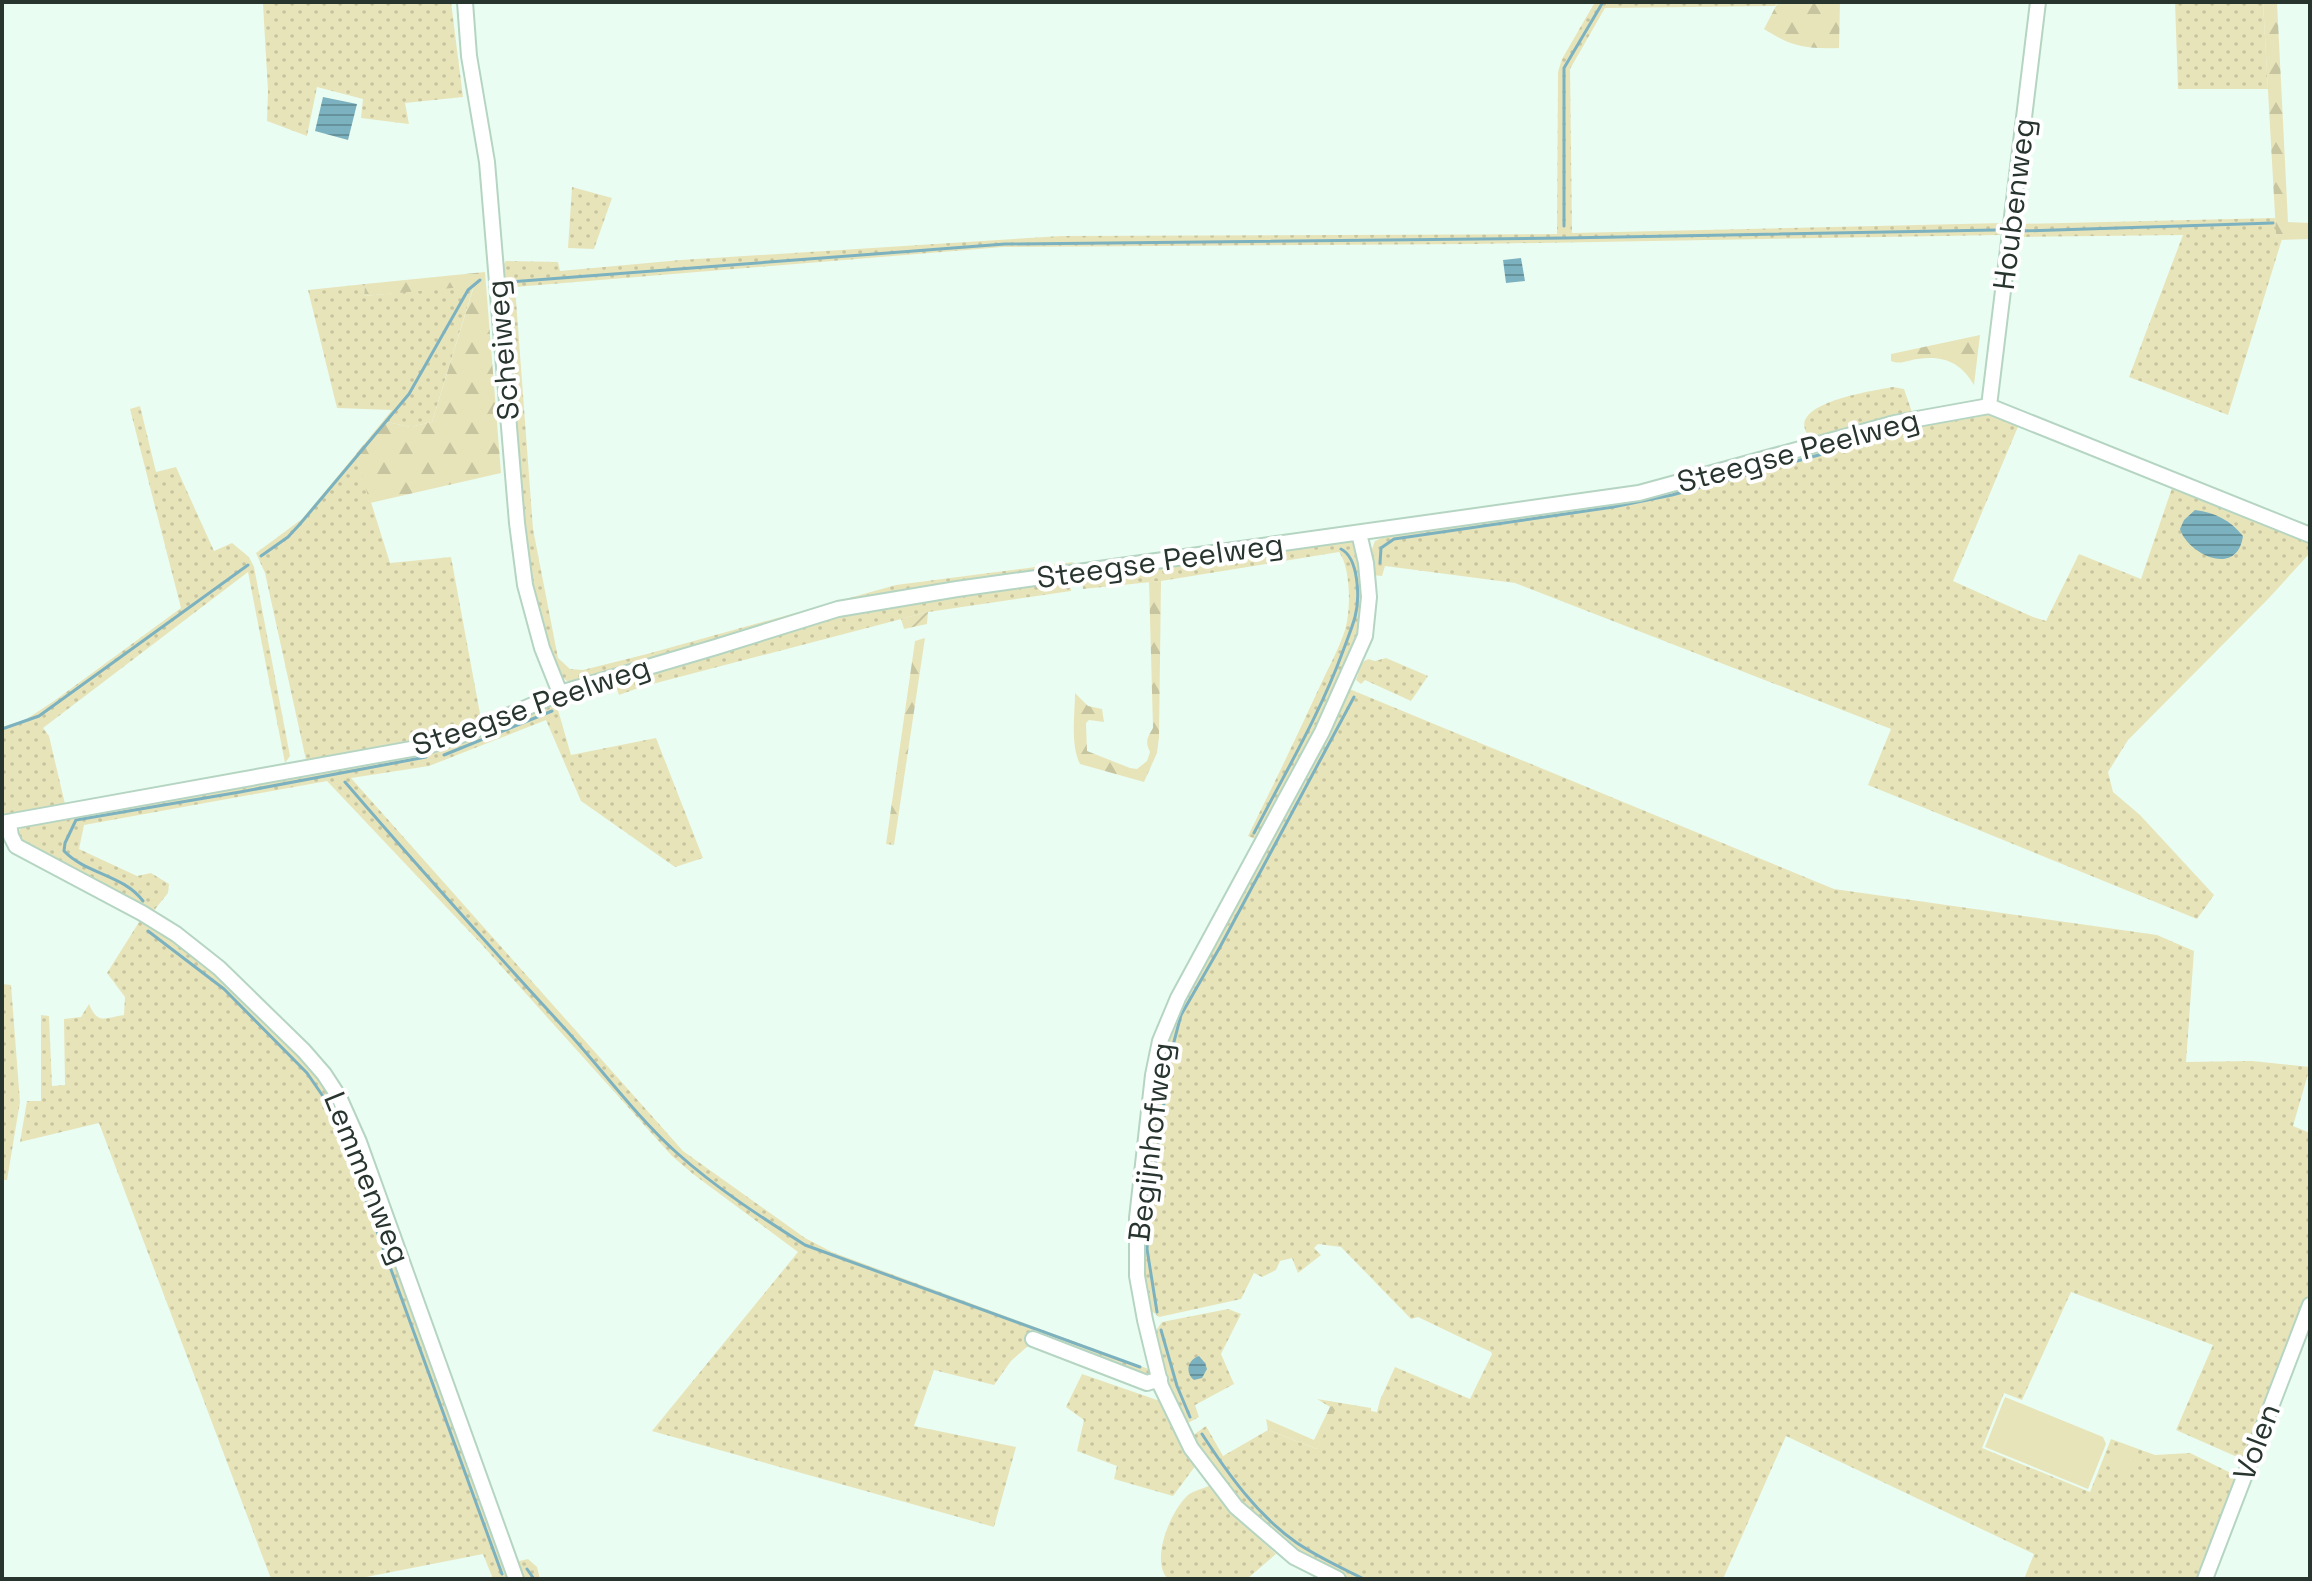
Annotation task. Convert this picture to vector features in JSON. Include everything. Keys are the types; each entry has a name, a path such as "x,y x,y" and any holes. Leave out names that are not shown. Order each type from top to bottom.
{"street":[{"name":"Scheiweg","path":"465,2 469,56 487,162 525,585 560,693"},
{"name":"Houbenweg","path":"1989,406 2038,2"},
{"name":"Steegse Peelweg","path":"6,823 428,746 473,731 560,693 838,609 957,589 1639,493 1895,423 1989,406"},
{"path":"1989,406 2310,535"},
{"name":"Begijnhofweg","path":"1338,1579 1294,1557 1236,1507 1191,1448 1160,1379 1137,1276 1137,1218 1153,1075 1160,1041 1178,998 1322,732 1365,636 1369,597 1359,533"},
{"name":"Lemmenweg","path":"6,823 16,846 176,934 219,968 324,1074 339,1097 359,1142 516,1579"},
{"name":"Volen","path":"2205,1579 2310,1305"},
{"path":"1033,1339 1147,1383 1160,1379"}],"green space":[{"path":"451,2 463,97 405,103 409,124 361,118 363,99 317,87 307,136 267,121 263,4"},
{"path":"1595,2 1778,2 1775,6 1605,8 1570,69 1572,233 2003,223 2000,235 1473,244 1003,247 515,287 533,529 558,658 570,669 583,670 647,654 896,585 1074,562 1065,569 917,589 588,681 567,681 556,673 547,655 527,569 502,267 506,261 558,262 560,271 681,260 1061,236 1557,234 1558,72 1562,59"},
{"path":"1778,2 1840,2 1839,48 1800,46 1764,29"},
{"path":"2175,2 2263,2 2268,89 2178,89"},
{"path":"2263,2 2277,2 2288,222 2310,223 2310,239 2277,240"},
{"path":"572,187 612,198 594,249 568,248"},
{"path":"2275,218 2277,239 2282,239 2228,415 2129,377 2183,235 2014,237 2016,224"},
{"path":"485,272 501,473 370,503 356,454 383,421 410,427 432,422 474,286 364,296 365,284"},
{"path":"365,284 364,296 474,285 432,422 410,427 383,421 392,410 337,408 308,290"},
{"path":"1980,335 1974,385 1951,362 1936,358 1891,361 1891,354"},
{"path":"1893,387 1904,389 1913,415 1812,440 1805,428 1807,417 1817,408 1849,396"},
{"path":"140,406 156,472 176,467 214,551 232,543 249,557 254,567 290,756 285,763 248,572 43,728 49,736 65,804 5,815 2,808 2,727 25,720 54,701 181,608 130,409"},
{"path":"1982,413 2020,422 1953,581 2033,617 2046,621 2079,554 2141,579 2173,485 2310,544 2310,553 2269,598 2128,740 2108,772 2113,792 2140,815 2214,895 2197,919 1868,785 1891,729 1515,583 1385,566 1382,576 1372,575 1370,554 1375,541 1390,534 1602,504 1908,426"},
{"path":"356,454 390,563 451,557 481,719 429,737 306,760 265,573 256,553 302,519"},
{"path":"1343,538 1353,541 1363,563 1364,603 1357,633 1335,688 1258,840 1248,836 1345,630 1349,590 1346,568 1339,552 1161,581 1083,589 1082,580 1086,575"},
{"path":"1069,579 1071,591 928,612 619,695 614,681 874,605"},
{"path":"1161,581 1159,737 1157,753 1144,782 1080,764 1074,739 1075,693 1088,706 1102,709 1104,722 1089,720 1086,723 1087,751 1130,768 1137,769 1147,761 1150,752 1147,740 1153,728 1149,582"},
{"path":"928,612 927,624 904,629 901,619"},
{"path":"925,638 894,845 886,844 915,641"},
{"path":"1386,658 1428,676 1411,701 1365,680 1361,684 1356,680 1362,663 1368,659"},
{"path":"1347,688 1834,889 2157,935 2194,951 2186,1062 2252,1061 2310,1067 2293,1126 2310,1133 2310,1290 2244,1460 2176,1430 2213,1345 2071,1292 2022,1400 2004,1393 1982,1448 2090,1492 2111,1439 2155,1455 2190,1453 2239,1477 2199,1579 2024,1579 2034,1554 1786,1436 1723,1579 1345,1579 1288,1545 1243,1507 1192,1436 1206,1426 1223,1456 1268,1430 1317,1449 1334,1405 1330,1407 1317,1399 1371,1408 1371,1411 1377,1412 1395,1367 1470,1399 1492,1354 1418,1317 1411,1319 1341,1247 1318,1244 1314,1248 1321,1255 1298,1273 1292,1258 1280,1261 1276,1270 1262,1277 1254,1273 1241,1299 1159,1317 1148,1308 1140,1262 1151,1120 1168,1029"},
{"path":"556,703 571,755 656,738 703,858 675,867 581,801 546,720 429,766 351,778 683,1151 805,1238 832,1252 1154,1371 1144,1379 1037,1338 1011,1361 994,1385 934,1370 914,1426 1016,1447 994,1527 652,1431 798,1252 672,1156 483,946 327,781 84,825 79,849 137,876 151,873 169,884 168,893 152,913 22,844 19,836 24,825 448,745"},
{"path":"141,919 174,938 264,1014 324,1080 353,1141 511,1579 493,1579 483,1554 356,1579 271,1579 99,1123 20,1142 27,1101 41,1101 41,1015 49,1016 52,1086 65,1085 64,1019 81,1017 89,1004 99,1018 124,1015 125,997 107,973"},
{"path":"2,984 11,985 20,1102 7,1180 2,1180"},
{"path":"1228,1309 1241,1314 1221,1354 1234,1384 1195,1405 1199,1417 1186,1424 1165,1380 1155,1335 1157,1329 1162,1322"},
{"path":"1082,1374 1161,1399 1196,1465 1173,1496 1114,1479 1117,1466 1077,1451 1084,1420 1066,1407"},
{"path":"2005,1397 2103,1437 2106,1444 2088,1489 1985,1447"},
{"path":"1337,1406 1317,1449 1268,1430 1266,1419 1314,1440 1330,1407"},
{"path":"2121,1448 2130,1452 2134,1461 2130,1470 2121,1474 2112,1470 2108,1461 2112,1452"},
{"path":"1209,1486 1276,1554 1247,1579 1168,1579 1161,1561 1169,1525 1188,1495"},
{"path":"528,1559 537,1567 540,1579 521,1579 515,1562"}],"water":[{"path":"323,97 357,104 348,140 315,131"},
{"path":"1521,258 1525,281 1506,283 1503,260"},
{"path":"2195,510 2222,518 2243,536 2239,549 2232,556 2212,558 2184,538 2180,529 2184,520"},
{"path":"1199,1356 1207,1369 1202,1378 1194,1380 1189,1374 1189,1367 1192,1360"}],"waterway":[{"path":"1564,226 1564,68 1603,2"},
{"path":"2021,231 2273,223"},
{"path":"509,282 1005,244 1995,230"},
{"path":"261,556 288,537 300,524 409,394 468,290 480,280"},
{"path":"1380,563 1381,548 1394,539 1613,507 1672,495 1885,437"},
{"path":"1254,833 1324,698 1354,621 1357,580 1351,561 1341,549"},
{"path":"2,729 39,716 248,565"},
{"path":"1157,1312 1147,1249 1171,1053 1181,1015 1354,697"},
{"path":"444,755 552,711"},
{"path":"143,901 126,885 83,865 64,851 76,820 426,757"},
{"path":"345,782 648,1124 677,1153 723,1190 805,1245 1140,1367"},
{"path":"148,931 224,989 307,1073 329,1105 502,1574"},
{"path":"1161,1330 1177,1386 1190,1417"},
{"path":"1202,1434 1233,1479 1269,1520 1305,1548 1364,1579"},
{"path":"527,1569 534,1579"}]}
